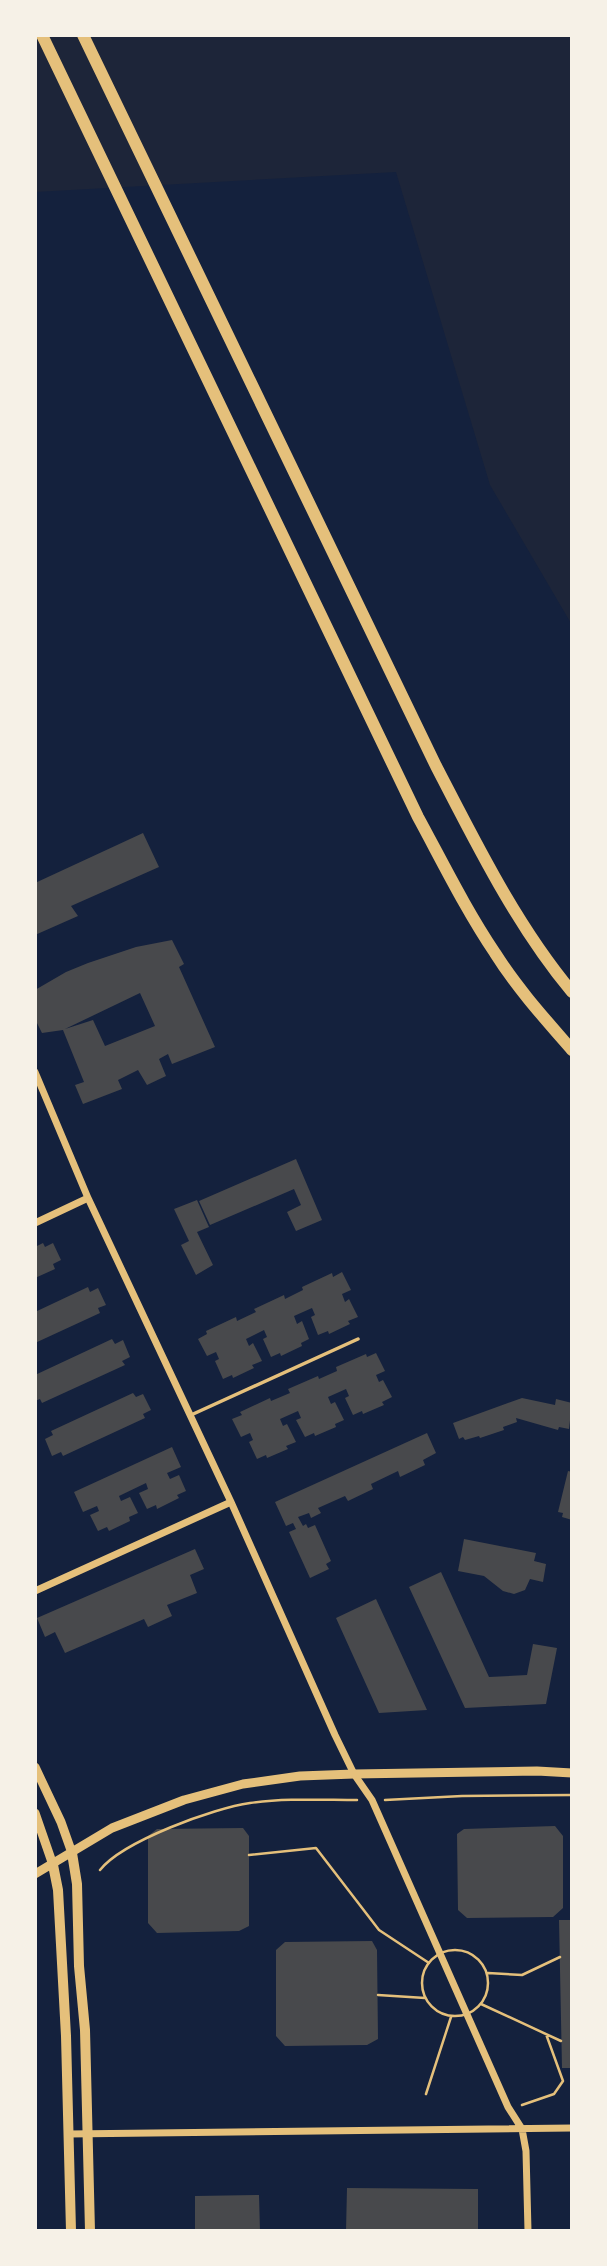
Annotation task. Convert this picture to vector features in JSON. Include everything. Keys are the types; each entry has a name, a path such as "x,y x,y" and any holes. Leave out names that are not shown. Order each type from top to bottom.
{"highway":[{"path":"42,35 418,817 495,955 535,1008 572,1050"},
{"path":"83,35 436,766 513,906 572,992"}],"main road":[{"path":"72,1853 77,1884 79,1966 85,2030 90,2231"},
{"path":"53,1865 58,1890 71,2231"}],"street":[{"path":"35,1073 88,1198 232,1502 354,1774 372,1800 508,2107 522,2129 526,2151 527,2231"},
{"path":"35,1223 88,1198"},
{"path":"35,1591 232,1502"},
{"path":"35,1766 72,1853"},
{"path":"35,1874 101,1833 208,1792 243,1784 300,1776 354,1774 537,1771 572,1773"},
{"path":"35,1813 53,1865"},
{"path":"69,2134 572,2128"}],"lane":[{"path":"191,1416 358,1339"}],"path":[{"path":"390,1800 462,1796 572,1796"},
{"path":"100,1870 111,1858 142,1841 225,1808 270,1800 353,1800"},
{"path":"249,1855 316,1848 379,1930 429,1963"},
{"path":"488,1973 522,1975 560,1957"},
{"path":"377,1995 425,1998"},
{"path":"481,2004 561,2041"},
{"path":"426,2094 452,2016"},
{"path":"522,2105 554,2094 563,2081 546,2034"}],"shaded area":[{"path":"35,35 572,35 572,625 490,485 396,172 35,192"}],"building":[{"path":"143,833 159,867 71,906 78,916 35,935 35,883"},
{"path":"172,940 184,964 179,967 215,1047 172,1064 168,1054 159,1059 166,1076 147,1085 138,1070 118,1080 122,1089 83,1104 75,1085 84,1082 63,1030 42,1033 35,1019 35,990 66,972 136,947","holes":["140,993 155,1026 105,1046 93,1020 65,1029"]},
{"path":"296,1159 322,1220 296,1231 287,1212 301,1205 294,1189 210,1225 199,1201"},
{"path":"197,1200 209,1227 197,1232 213,1265 196,1275 181,1245 189,1241 174,1209"},
{"path":"43,1243 45,1247 53,1243 61,1260 53,1264 55,1269 35,1278 35,1247"},
{"path":"342,1272 351,1290 342,1294 345,1302 349,1299 358,1317 329,1334 328,1331 318,1335 311,1317 315,1315 312,1308 294,1316 297,1324 302,1321 309,1339 301,1343 302,1346 281,1356 280,1353 271,1357 263,1339 267,1337 264,1330 246,1339 249,1346 253,1343 262,1361 233,1378 232,1375 223,1379 215,1361 219,1359 216,1352 207,1356 198,1339 207,1334 206,1331 236,1317 237,1321 256,1312 254,1309 284,1295 285,1299 303,1290 302,1287 332,1273 333,1277"},
{"path":"88,1287 90,1292 98,1288 106,1305 98,1308 100,1313 35,1343 35,1312"},
{"path":"112,1339 115,1344 123,1340 130,1357 122,1361 125,1365 42,1403 40,1399 35,1401 35,1375"},
{"path":"376,1353 385,1371 376,1375 379,1382 383,1380 392,1397 382,1402 384,1405 363,1414 362,1411 353,1415 345,1398 349,1396 346,1389 328,1397 331,1404 335,1402 344,1420 335,1424 336,1427 315,1436 314,1433 305,1437 296,1420 301,1418 298,1411 280,1419 283,1426 287,1424 296,1442 286,1446 288,1449 267,1458 266,1455 257,1459 249,1442 253,1440 250,1433 241,1437 232,1419 242,1415 240,1412 270,1398 271,1401 290,1393 288,1389 337,1371 336,1367 366,1354 367,1357"},
{"path":"133,1393 136,1397 143,1394 151,1410 143,1414 145,1418 63,1456 61,1452 52,1456 45,1439 53,1435 51,1431"},
{"path":"522,1398 555,1405 556,1399 572,1403 569,1429 559,1427 558,1430 516,1418 517,1422 503,1427 504,1430 480,1438 459,1439 453,1423"},
{"path":"427,1433 436,1453 423,1460 425,1465 400,1477 398,1471 371,1484 373,1489 348,1501 345,1496 318,1508 321,1513 311,1518 309,1513 298,1517 303,1526 306,1524 308,1528 315,1525 331,1561 326,1564 329,1569 310,1578 289,1532 296,1529 293,1523 286,1526 275,1502"},
{"path":"172,1447 181,1467 167,1473 170,1479 179,1475 186,1491 177,1495 179,1498 157,1509 156,1505 147,1509 139,1493 148,1489 146,1483 119,1496 121,1501 130,1497 138,1513 129,1517 130,1521 109,1531 107,1527 98,1531 90,1515 99,1511 97,1506 83,1512 74,1492"},
{"path":"568,1471 572,1472 572,1520 562,1517 563,1513 558,1512"},
{"path":"464,1539 536,1553 534,1561 546,1564 543,1582 530,1579 525,1590 514,1594 503,1591 484,1576 458,1571"},
{"path":"195,1549 204,1569 190,1575 197,1593 167,1605 172,1616 148,1627 144,1619 65,1653 55,1632 45,1637 37,1618"},
{"path":"441,1572 489,1677 527,1675 533,1644 557,1648 546,1704 465,1708 409,1587"},
{"path":"376,1599 427,1710 379,1713 336,1618"},
{"path":"555,1826 563,1836 563,1908 553,1917 467,1918 458,1910 457,1834 464,1829"},
{"path":"243,1828 249,1836 249,1926 239,1931 157,1933 148,1923 148,1836 157,1829"},
{"path":"559,1920 572,1920 572,2068 562,2068"},
{"path":"372,1941 377,1950 378,2039 367,2045 285,2046 276,2036 276,1950 285,1942"},
{"path":"347,2188 478,2189 478,2231 346,2231"},
{"path":"259,2195 260,2231 195,2231 195,2196"}]}
